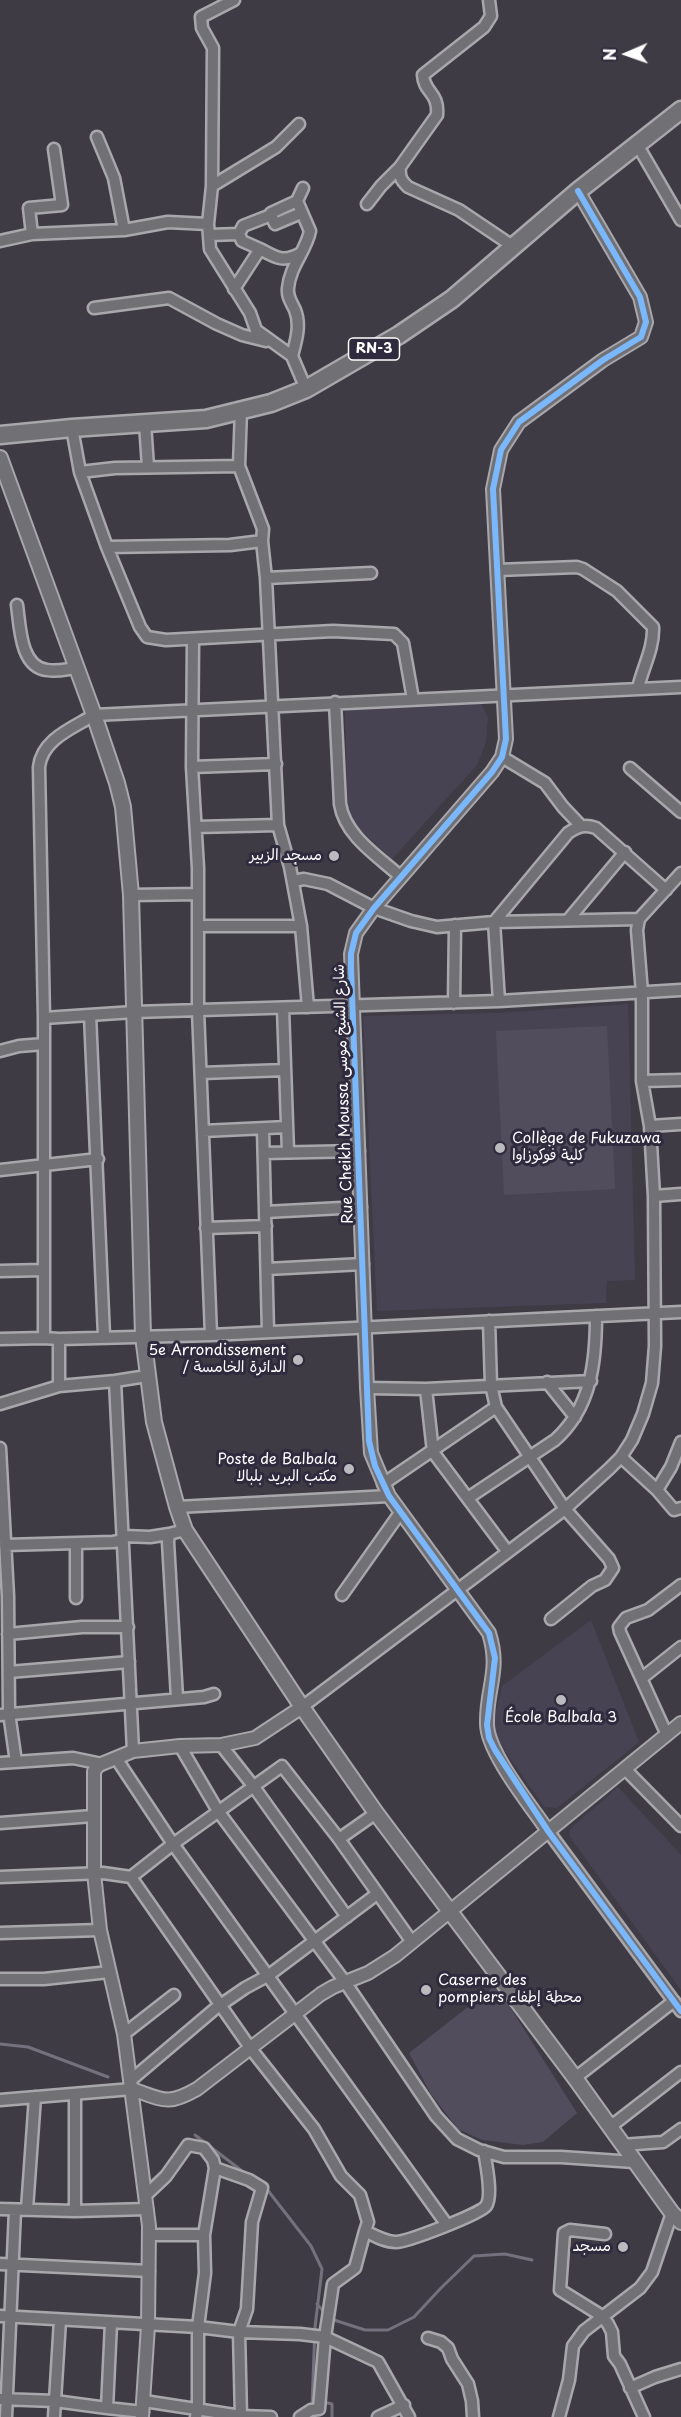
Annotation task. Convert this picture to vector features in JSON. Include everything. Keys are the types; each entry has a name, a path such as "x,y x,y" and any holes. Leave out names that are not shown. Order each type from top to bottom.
{"highway":[{"name":"RN-3","path":"0,435 206,419 271,403 306,389 399,335 452,299 578,191 681,111"}],"main road":[{"path":"0,458 94,715 123,807 131,895 147,1376 154,1422 177,1508 186,1530 302,1707 376,1813 575,2078 676,2218"}],"street":[{"path":"234,0 201,16 202,28 213,48 212,186 208,230 210,249 250,313 256,330 292,356 306,389"},
{"path":"367,204 400,167 437,115 436,96 424,84 423,75 484,27 491,16 489,0"},
{"path":"212,186 276,147 299,124"},
{"path":"97,137 114,178 124,230"},
{"path":"638,146 681,220"},
{"path":"32,234 29,208 62,205 54,149"},
{"path":"400,167 401,180 408,187 459,210 514,247"},
{"path":"238,234 243,226 297,201 303,188"},
{"name":"Rue Cheikh Moussa شارع الشيخ موسى","path":"548,1831 489,1738 488,1700 495,1658 489,1633 389,1497 375,1466 370,1447 351,961 352,943 356,933 374,908 492,772 502,757 506,739 505,696 493,489 501,450 519,422 603,360 641,337 646,322 640,297 578,191"},
{"path":"292,356 297,336 297,321 288,296 288,286 293,268 310,231 297,201"},
{"path":"271,215 275,224 301,213"},
{"path":"0,242 32,234 124,230 168,222 238,234"},
{"path":"238,234 242,241 281,260 291,259 301,253"},
{"path":"234,289 260,249"},
{"path":"94,308 169,298 242,335 270,341"},
{"path":"241,409 239,466 263,529 278,825 293,881 301,926 308,1007"},
{"path":"145,423 148,467"},
{"path":"72,428 80,472 107,548 143,633 147,637 158,640 193,639 333,631 394,634 403,643 413,699"},
{"path":"80,472 115,468 239,466"},
{"path":"107,548 230,545 262,541"},
{"path":"497,570 577,567 617,591 653,627 652,647 646,656 639,688"},
{"path":"266,578 370,573"},
{"path":"17,605 25,651 34,664 46,670 76,668"},
{"path":"193,639 192,767 199,926 198,1010 211,1335"},
{"path":"44,1338 44,1018 40,757 44,749 55,738 94,715 681,687"},
{"path":"335,702 340,804 343,819 356,837 402,877"},
{"path":"502,757 545,783 582,826"},
{"path":"192,767 276,764"},
{"path":"630,768 681,812"},
{"path":"196,827 278,825"},
{"path":"499,1001 494,922 568,833 582,826 596,828 666,890"},
{"path":"568,920 625,852"},
{"path":"143,2410 150,2235 124,2034 100,1930 94,1874 94,1771 102,1764 133,1751 221,1745 255,1738 302,1707 565,1509 621,1457 643,1414 652,1383 655,1346 654,1196 650,1126 642,1081 642,993 637,930 639,919 681,873"},
{"path":"293,881 304,879 328,884 374,908 428,925 639,919"},
{"path":"131,895 198,894"},
{"path":"454,1003 455,925"},
{"path":"199,926 301,926"},
{"path":"44,1018 134,1012 454,1003 681,990"},
{"path":"284,1008 288,1152"},
{"path":"90,1015 104,1336"},
{"path":"0,1052 19,1046 44,1044"},
{"path":"201,1073 285,1070"},
{"path":"642,1081 681,1080"},
{"path":"650,1126 681,1124"},
{"path":"203,1131 287,1127"},
{"path":"263,1128 268,1332"},
{"path":"264,1153 359,1151"},
{"path":"0,1170 98,1159"},
{"path":"654,1196 681,1194"},
{"path":"265,1212 361,1207"},
{"path":"206,1228 266,1226"},
{"path":"267,1269 363,1264"},
{"path":"0,1271 43,1270"},
{"path":"0,1339 211,1335 681,1312"},
{"path":"468,1498 555,1440 574,1417 591,1381 596,1346 596,1316"},
{"path":"489,1321 491,1385 495,1407 565,1509 609,1559 613,1568 605,1580 592,1586 551,1619"},
{"path":"59,1339 59,1386"},
{"path":"0,1404 59,1386 147,1376"},
{"path":"115,1381 133,1751"},
{"path":"367,1388 426,1389 591,1381"},
{"path":"547,1382 574,1417"},
{"path":"426,1389 433,1452 507,1551"},
{"path":"383,1484 433,1452 495,1407"},
{"path":"657,1490 671,1467 681,1442"},
{"path":"0,1448 8,1634 4,1714 16,1762"},
{"path":"621,1457 657,1490 674,1510 681,1508"},
{"path":"177,1508 389,1497"},
{"path":"342,1595 400,1513"},
{"path":"3,1551 119,1541 124,1536 150,1537 186,1530"},
{"path":"169,1534 168,1568 172,1598 177,1698"},
{"path":"76,1544 76,1598"},
{"path":"667,1735 619,1627 626,1618 653,1607 681,1585"},
{"path":"8,1634 82,1627 128,1627"},
{"path":"642,1678 681,1647"},
{"path":"6,1663 129,1662"},
{"path":"4,1714 204,1697 213,1694"},
{"path":"132,2084 167,2101 180,2099 197,2089 321,1994 368,1973 395,1956 680,1724"},
{"path":"221,1745 254,1787 347,1917"},
{"path":"180,1746 218,1811 315,1939 436,2116 457,2139 483,2151 504,2157 561,2157 634,2162"},
{"path":"0,1762 73,1758 102,1764"},
{"path":"116,1758 173,1844 447,2225"},
{"path":"131,1877 282,1766 339,1839 412,1942"},
{"path":"626,1770 681,1827"},
{"path":"339,1839 376,1813"},
{"path":"0,1822 93,1816"},
{"path":"548,1831 681,2012"},
{"path":"0,1877 94,1874 121,1874 131,1877 251,2049 314,2129 341,2176 360,2195 368,2222 355,2268 333,2284 325,2337 319,2409 311,2410 300,2417"},
{"path":"0,2100 75,2095 132,2084 221,2005 269,1975 377,1894"},
{"path":"0,1933 100,1930"},
{"path":"0,1979 44,1980 109,1972"},
{"path":"124,2034 174,1995"},
{"path":"575,2078 674,2001"},
{"path":"610,2127 681,2072"},
{"path":"75,2095 75,2211"},
{"path":"27,2209 35,2097"},
{"path":"622,2145 663,2142 681,2129"},
{"path":"146,2195 166,2175 188,2145 204,2148 213,2160 215,2168 204,2235 205,2272 198,2327 197,2413"},
{"path":"366,2231 380,2239 399,2242 447,2225 486,2206 488,2175 483,2151"},
{"path":"215,2168 249,2180 262,2188 252,2222 247,2309 239,2332 241,2416"},
{"path":"0,2209 75,2211 147,2209"},
{"path":"6,2417 4,2399 6,2317 15,2210"},
{"path":"559,2417 569,2380 573,2346 579,2335 640,2289 652,2272 676,2218"},
{"path":"605,2234 570,2230 564,2233 560,2290 602,2316 612,2332 614,2356 644,2417"},
{"path":"150,2235 204,2235"},
{"path":"0,2264 148,2271"},
{"path":"6,2317 198,2327 325,2337 378,2362 409,2417"},
{"path":"54,2417 60,2320"},
{"path":"107,2408 111,2323"},
{"path":"428,2338 441,2342 448,2348 452,2359 468,2384 473,2417"},
{"path":"630,2388 654,2377 681,2369"},
{"path":"4,2399 55,2401 107,2408 271,2417"},
{"path":"378,2417 404,2405"}],"shaded area":[{"path":"480,701 488,718 486,742 477,765 392,859 348,819 345,708"},
{"name":"Collège de Fukuzawa كلية فوكوزاوا","path":"628,1004 635,1280 607,1281 606,1303 377,1311 363,1016 495,1013"},
{"path":"607,1026 615,1189 504,1195 496,1031"},
{"name":"École Balbala 3","path":"591,1620 639,1742 557,1808 544,1807 503,1748 496,1734 494,1719 502,1686"},
{"path":"618,1787 681,1855 681,1990 570,1837 570,1829"},
{"path":"496,1985 577,2113 543,2142 523,2145 482,2140 458,2129 431,2094 409,2053"}],"waterway":[{"path":"0,2044 28,2047 108,2077"},
{"path":"195,2135 246,2174"},
{"path":"266,2188 311,2246 322,2269 315,2327 312,2406"},
{"path":"331,2319 365,2330 388,2330 414,2317 474,2256 505,2254 532,2260"},
{"path":"317,2304 326,2314"},
{"path":"323,2402 332,2404 332,2417"}],"cycle path":[{"path":"578,191 640,297 646,322 641,337 603,360 519,422 501,450 493,489 506,739 502,757 492,772 374,908 356,933 351,954 369,1441 375,1466 389,1496 489,1633 495,1658 487,1725 489,1738 495,1750 548,1831 681,2011"}],"place":[{"name":"مسجد الزبير","path":"334,856"},
{"name":"Collège de Fukuzawa كلية فوكوزاوا","path":"500,1148"},
{"name":"5e Arrondissement / الدائرة الخامسة","path":"298,1360"},
{"name":"Poste de Balbala مكتب البريد بلبالا","path":"349,1469"},
{"name":"École Balbala 3","path":"561,1700"},
{"name":"Caserne des pompiers محطة إطفاء","path":"426,1990"},
{"name":"مسجد","path":"623,2247"}]}
